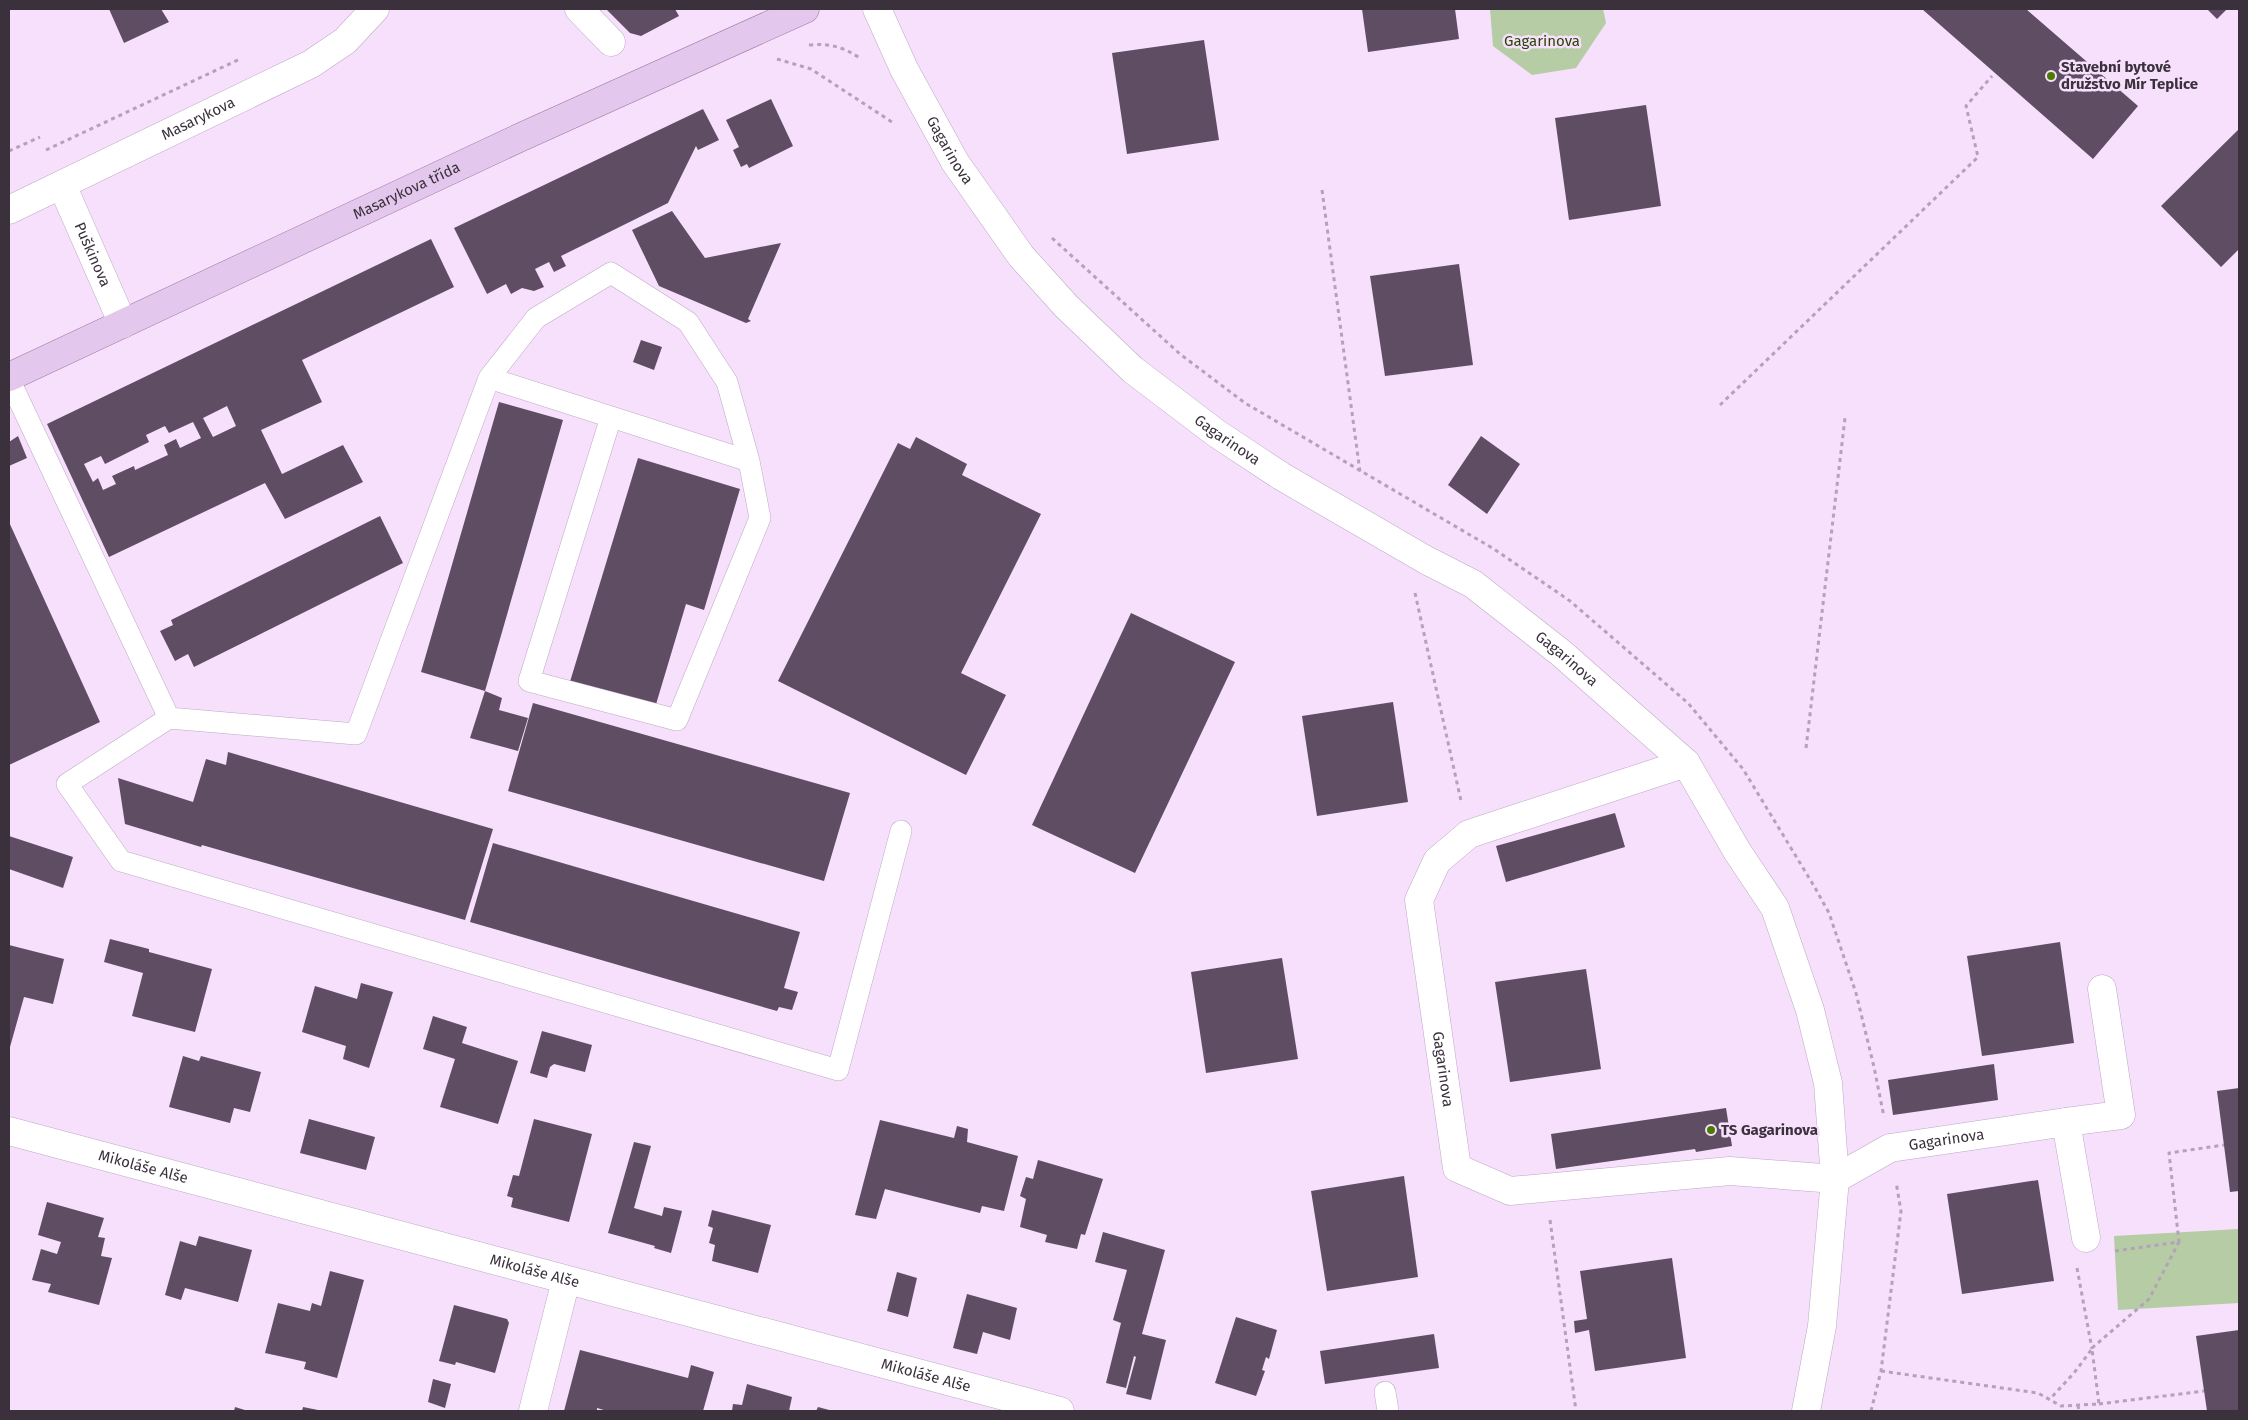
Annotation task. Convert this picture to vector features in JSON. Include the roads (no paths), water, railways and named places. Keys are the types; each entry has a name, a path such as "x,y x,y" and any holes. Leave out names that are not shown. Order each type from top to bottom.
{"main road":[{"name":"Masarykova třída","path":"9,378 519,138 804,9"}],"street":[{"name":"Masarykova","path":"9,210 311,64 344,42 375,9"},
{"path":"579,9 611,42"},
{"name":"Gagarinova","path":"877,9 904,69 954,162 1021,256 1066,306 1133,370 1216,434 1281,476 1426,560 1472,584 1546,642 1686,763 1737,851 1775,908 1810,1010 1828,1083 1835,1179 1822,1326 1806,1411"},
{"name":"Puškinova","path":"62,185 123,324"},
{"name":"Gagarinova","path":"1686,763 1469,834 1437,861 1420,900 1456,1168 1510,1191 1730,1171 1835,1179 1890,1148 2121,1115 2102,989"},
{"path":"2066,1122 2086,1238"},
{"name":"Mikoláše Alše","path":"9,1130 1060,1411"},
{"path":"533,1411 566,1280"}],"lane":[{"path":"611,417 529,681 677,720 760,518 749,461 727,382 688,322 611,273 536,318 489,378 356,734 169,718 67,784 121,861 838,1070 901,831"},
{"path":"9,378 169,718"},
{"path":"489,378 749,461"}],"place":[{"name":"Stavební bytové družstvo Mír Teplice","path":"2051,76"},
{"name":"TS Gagarinova","path":"1711,1130"}]}
